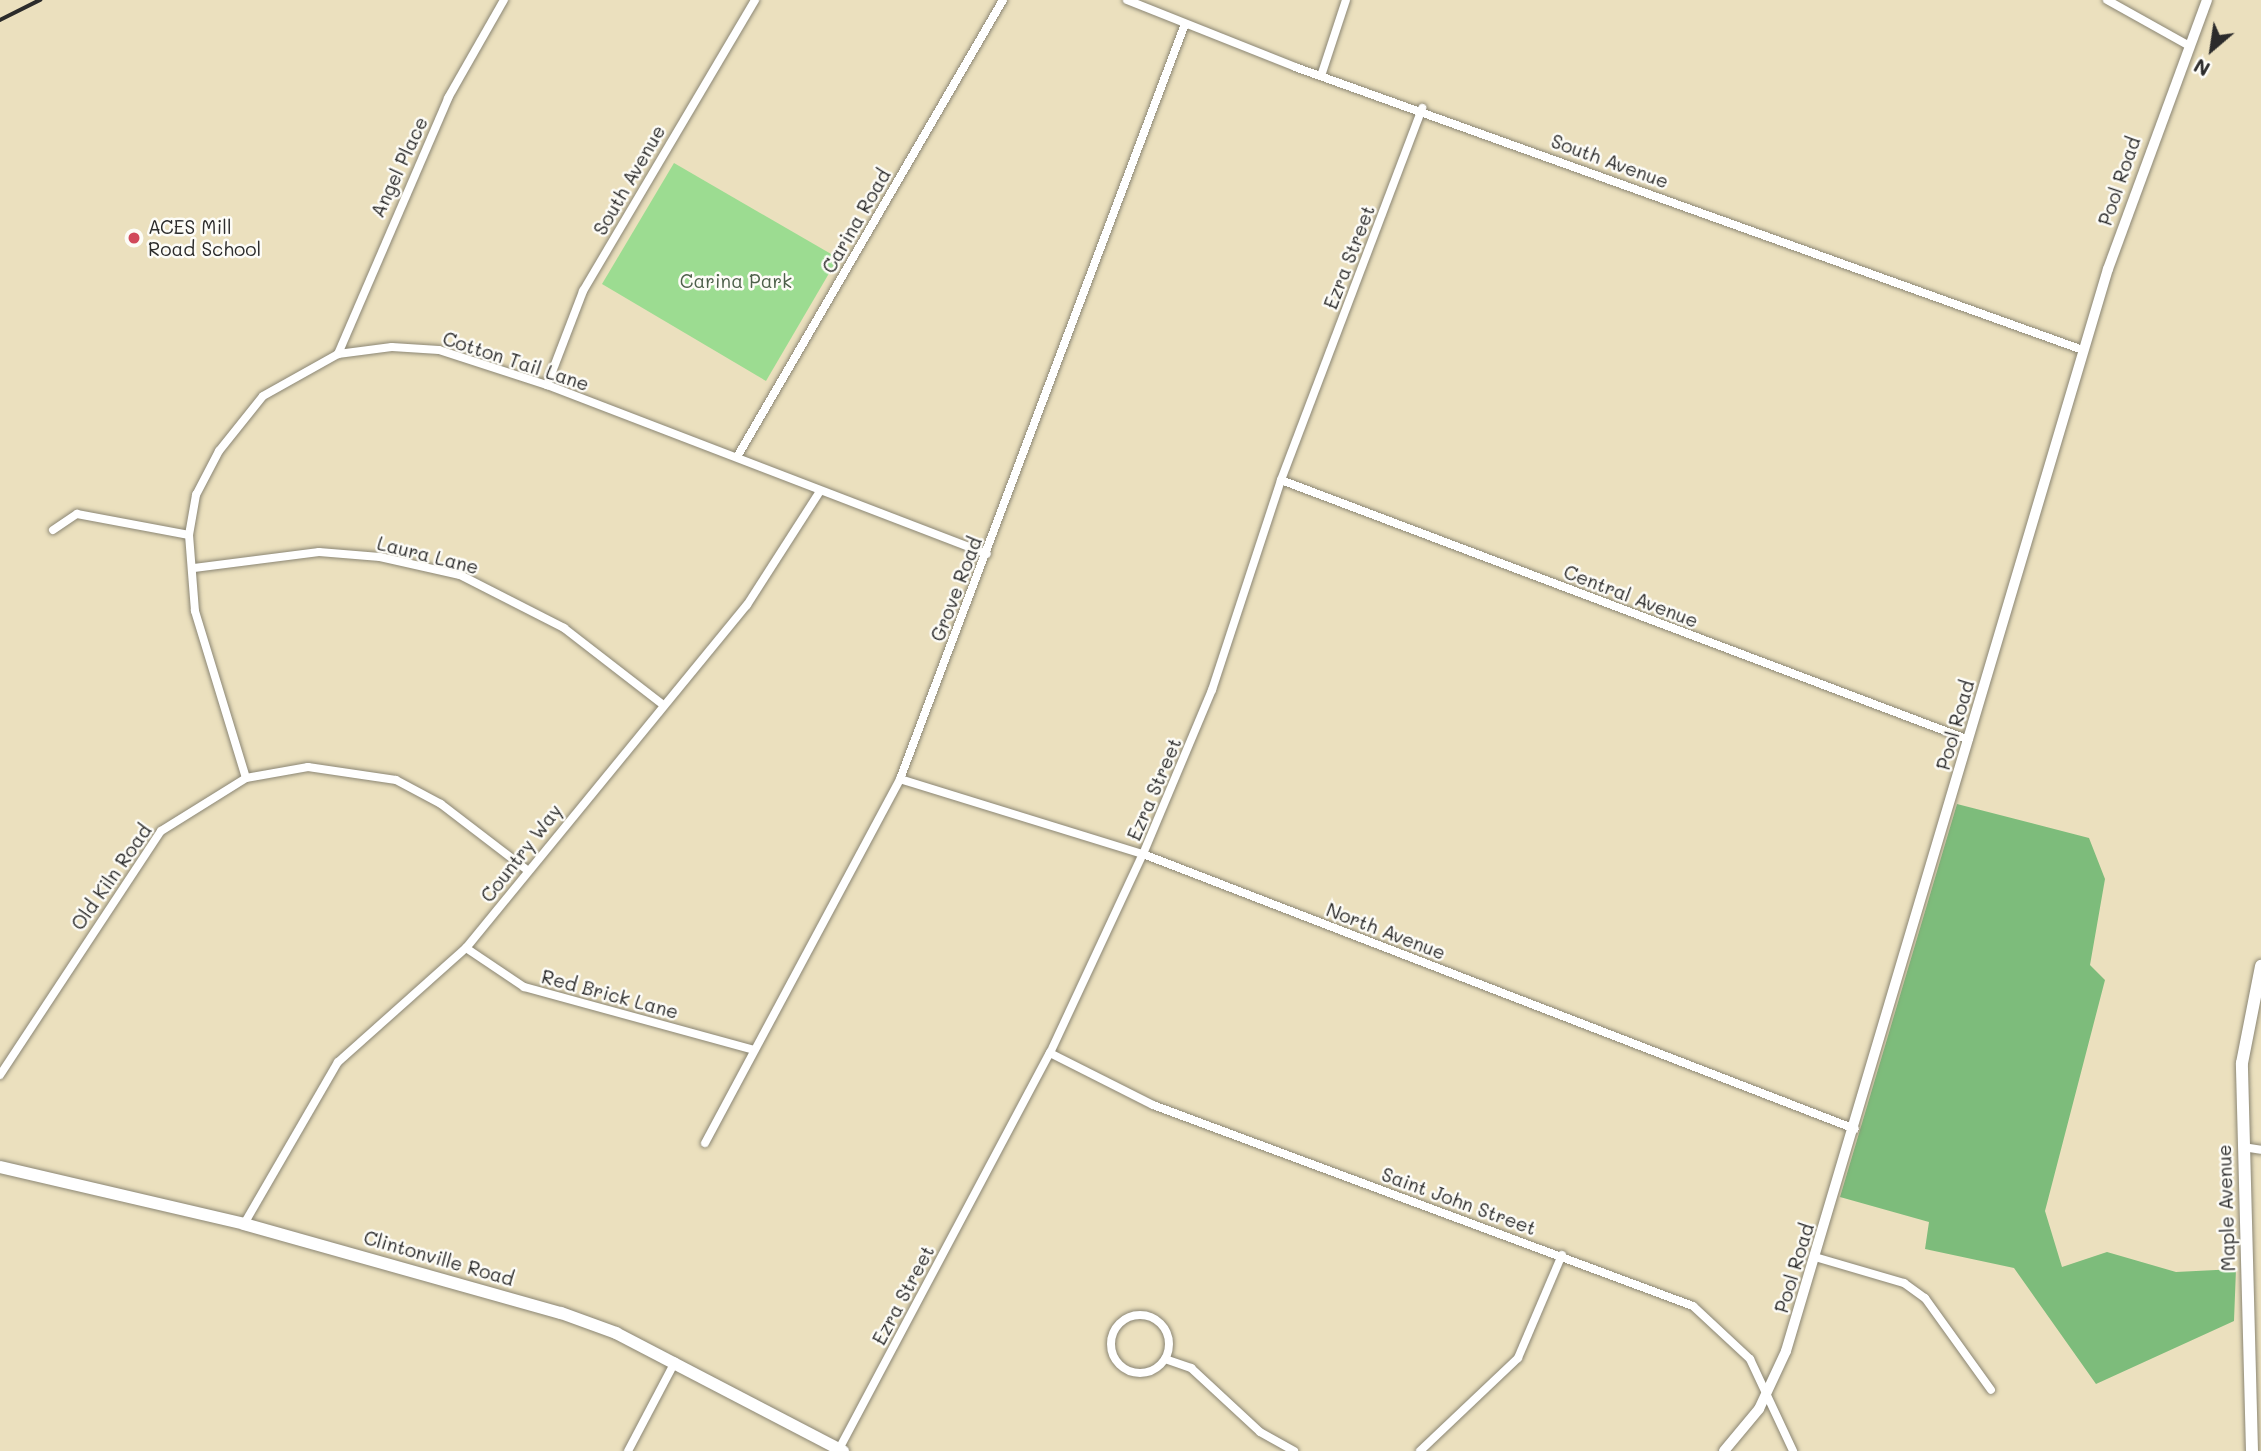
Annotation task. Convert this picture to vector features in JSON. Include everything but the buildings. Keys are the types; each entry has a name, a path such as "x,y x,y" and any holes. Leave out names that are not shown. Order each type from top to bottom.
{"main road":[{"name":"Maple Avenue","path":"2252,1451 2243,1147 2243,1051 2261,966"},
{"name":"Clintonville Road","path":"0,1167 244,1224 561,1313 675,1362 841,1450"}],"street":[{"name":"Angel Place","path":"338,354 448,98 505,0"},
{"name":"Carina Road","path":"737,457 1003,0"},
{"name":"South Avenue","path":"1127,0 1321,76 1422,108 2083,350"},
{"path":"1321,76 1346,0"},
{"path":"2107,0 2188,45"},
{"name":"Pool Road","path":"1724,1451 1768,1394 1815,1257 2083,350 2188,45 2207,0"},
{"name":"South Avenue","path":"547,385 583,291 750,1"},
{"name":"Grove Road","path":"705,1143 900,779 1185,24"},
{"name":"Ezra Street","path":"841,1450 1050,1053 1143,854 1212,690 1281,480 1422,108"},
{"name":"Cotton Tail Lane","path":"246,778 195,611 194,568 189,535 202,484 263,396 338,354 392,347 439,350 547,385 737,457 819,493 986,554"},
{"name":"Central Avenue","path":"1281,480 1969,740"},
{"name":"Country Way","path":"244,1224 338,1062 467,948 662,704 747,605 819,493"},
{"path":"53,530 77,514 189,535"},
{"name":"Laura Lane","path":"194,568 319,552 380,557 460,575 564,628 662,704"},
{"name":"Old Kiln Road","path":"0,1075 161,831 246,778 308,767 396,780 441,804 527,870"},
{"name":"North Avenue","path":"900,779 1143,854 1855,1129"},
{"name":"Red Brick Lane","path":"467,948 524,987 754,1050"},
{"name":"Saint John Street","path":"1050,1053 1153,1105 1562,1255 1699,1310 1743,1350 1768,1394 1793,1451"},
{"path":"2243,1147 2261,1150"},
{"path":"1420,1451 1518,1358 1562,1255"},
{"path":"1815,1257 1904,1283 1924,1297 1991,1390"},
{"path":"1136,1315 1157,1320 1169,1338 1165,1359 1142,1373 1124,1368 1111,1345 1116,1327 1136,1315"},
{"path":"1165,1359 1191,1368 1260,1432 1294,1451"},
{"path":"628,1451 675,1362"}],"green space":[{"name":"Carina Park","path":"674,163 838,258 766,381 602,284"},
{"path":"1957,804 2089,838 2105,879 2090,965 2105,980 2045,1211 2062,1267 2107,1252 2176,1272 2236,1269 2234,1321 2096,1384 2014,1268 1925,1249 1929,1222 1840,1197"}],"railway":[{"path":"0,20 40,0"}],"place":[{"name":"ACES Mill Road School","path":"134,238"}]}
